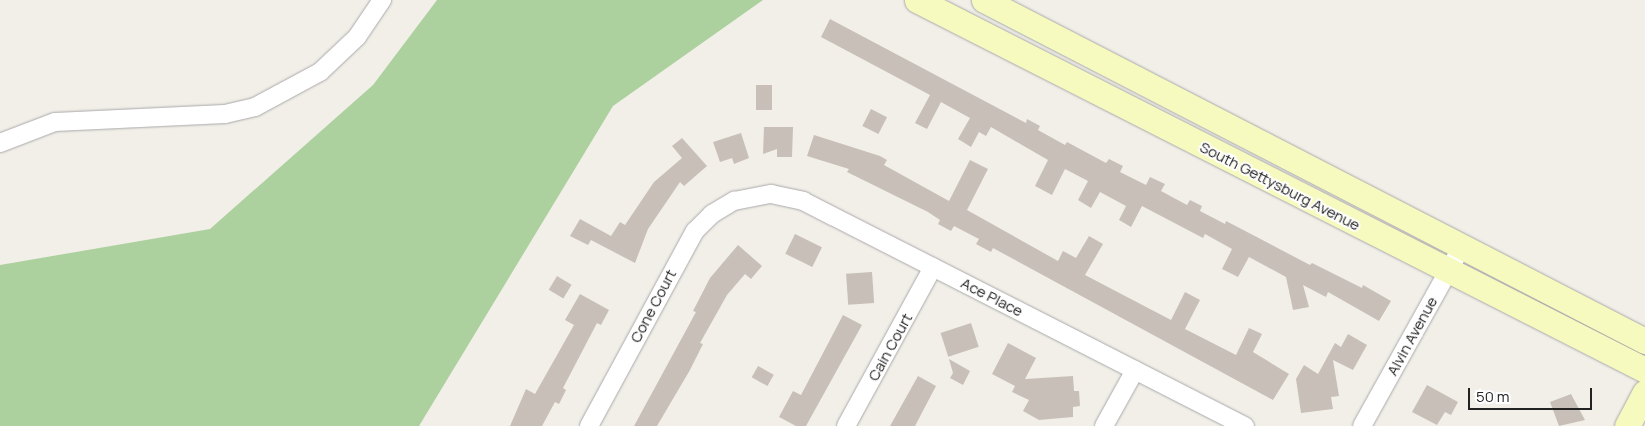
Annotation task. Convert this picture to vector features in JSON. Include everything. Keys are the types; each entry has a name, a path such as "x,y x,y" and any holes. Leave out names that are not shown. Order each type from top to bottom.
{"main road":[{"name":"South Gettysburg Avenue","path":"917,0 1447,272 1645,370"},
{"name":"South Gettysburg Avenue","path":"984,0 1645,342"},
{"path":"1620,328 1645,323"},
{"path":"1627,426 1645,392"}],"street":[{"path":"0,143 56,122 224,114 255,107 320,72 357,36 382,0"},
{"name":"Ace Place","path":"734,201 759,194 793,197 1245,426"},
{"name":"Cone Court","path":"588,426 686,245 703,222 734,201"},
{"name":"Alvin Avenue","path":"1362,426 1462,246"},
{"name":"Cain Court","path":"846,426 933,267"},
{"path":"1104,426 1135,370"}],"green space":[{"path":"437,0 763,0 613,106 419,426 0,426 0,265 210,229 373,85"}],"building":[{"path":"830,19 1026,123 1027,119 1040,126 1038,130 1065,145 1067,142 1106,163 1109,159 1123,166 1120,172 1146,185 1150,177 1165,184 1161,191 1187,205 1190,200 1202,206 1200,211 1225,224 1226,221 1310,265 1312,263 1362,288 1363,285 1391,301 1379,321 1328,292 1326,297 1303,285 1309,307 1293,310 1286,277 1249,257 1238,277 1222,269 1232,249 1205,234 1203,238 1142,206 1131,227 1119,220 1126,206 1100,192 1091,208 1078,200 1088,181 1065,169 1052,195 1035,186 1048,160 991,127 986,136 979,132 971,147 958,139 970,118 941,102 927,129 915,123 930,95 821,37"},
{"path":"756,85 772,85 772,110 756,110"},
{"path":"871,109 887,117 878,134 862,126"},
{"path":"764,127 793,127 792,157 777,157 777,149 763,154"},
{"path":"741,133 749,158 734,164 732,158 720,162 713,142"},
{"path":"814,135 880,156 887,160 884,165 949,201 970,160 988,169 967,210 1058,261 1063,251 1076,258 1089,236 1103,244 1085,275 1171,320 1185,292 1200,300 1185,329 1236,355 1249,328 1262,334 1253,352 1289,374 1273,400 993,248 991,252 976,244 979,239 954,226 951,231 938,224 940,220 928,212 847,172 849,169 807,156"},
{"path":"682,138 707,166 684,186 680,182 648,229 635,263 591,240 588,245 570,236 580,219 611,236 620,222 625,225 654,182 682,158 672,146"},
{"path":"795,234 822,247 812,267 785,254"},
{"path":"738,245 762,266 751,279 745,274 727,295 700,343 703,344 690,370 657,426 634,426 696,312 693,311 710,278"},
{"path":"872,272 874,303 848,305 846,274"},
{"path":"557,276 572,285 563,298 549,290"},
{"path":"580,294 609,310 601,325 597,323 563,388 566,390 559,404 555,402 542,426 510,426 526,389 535,394 574,325 565,320"},
{"path":"843,315 862,325 806,426 796,426 779,417 793,391 801,395"},
{"path":"971,323 979,347 948,357 941,333"},
{"path":"1348,334 1367,345 1353,370 1333,360 1339,396 1331,397 1333,409 1301,413 1296,379 1304,365 1318,374 1335,343 1341,347"},
{"path":"1008,343 1036,358 1025,379 1073,376 1074,391 1079,391 1080,406 1073,407 1073,417 1039,420 1023,411 1029,400 1012,392 1015,386 992,374"},
{"path":"949,359 970,371 963,385 950,378 953,373"},
{"path":"758,366 774,375 767,386 752,377"},
{"path":"918,376 936,386 915,426 890,426"},
{"path":"1427,385 1458,402 1451,415 1445,412 1437,425 1412,412"},
{"path":"1571,394 1585,420 1559,426 1550,402"}]}
